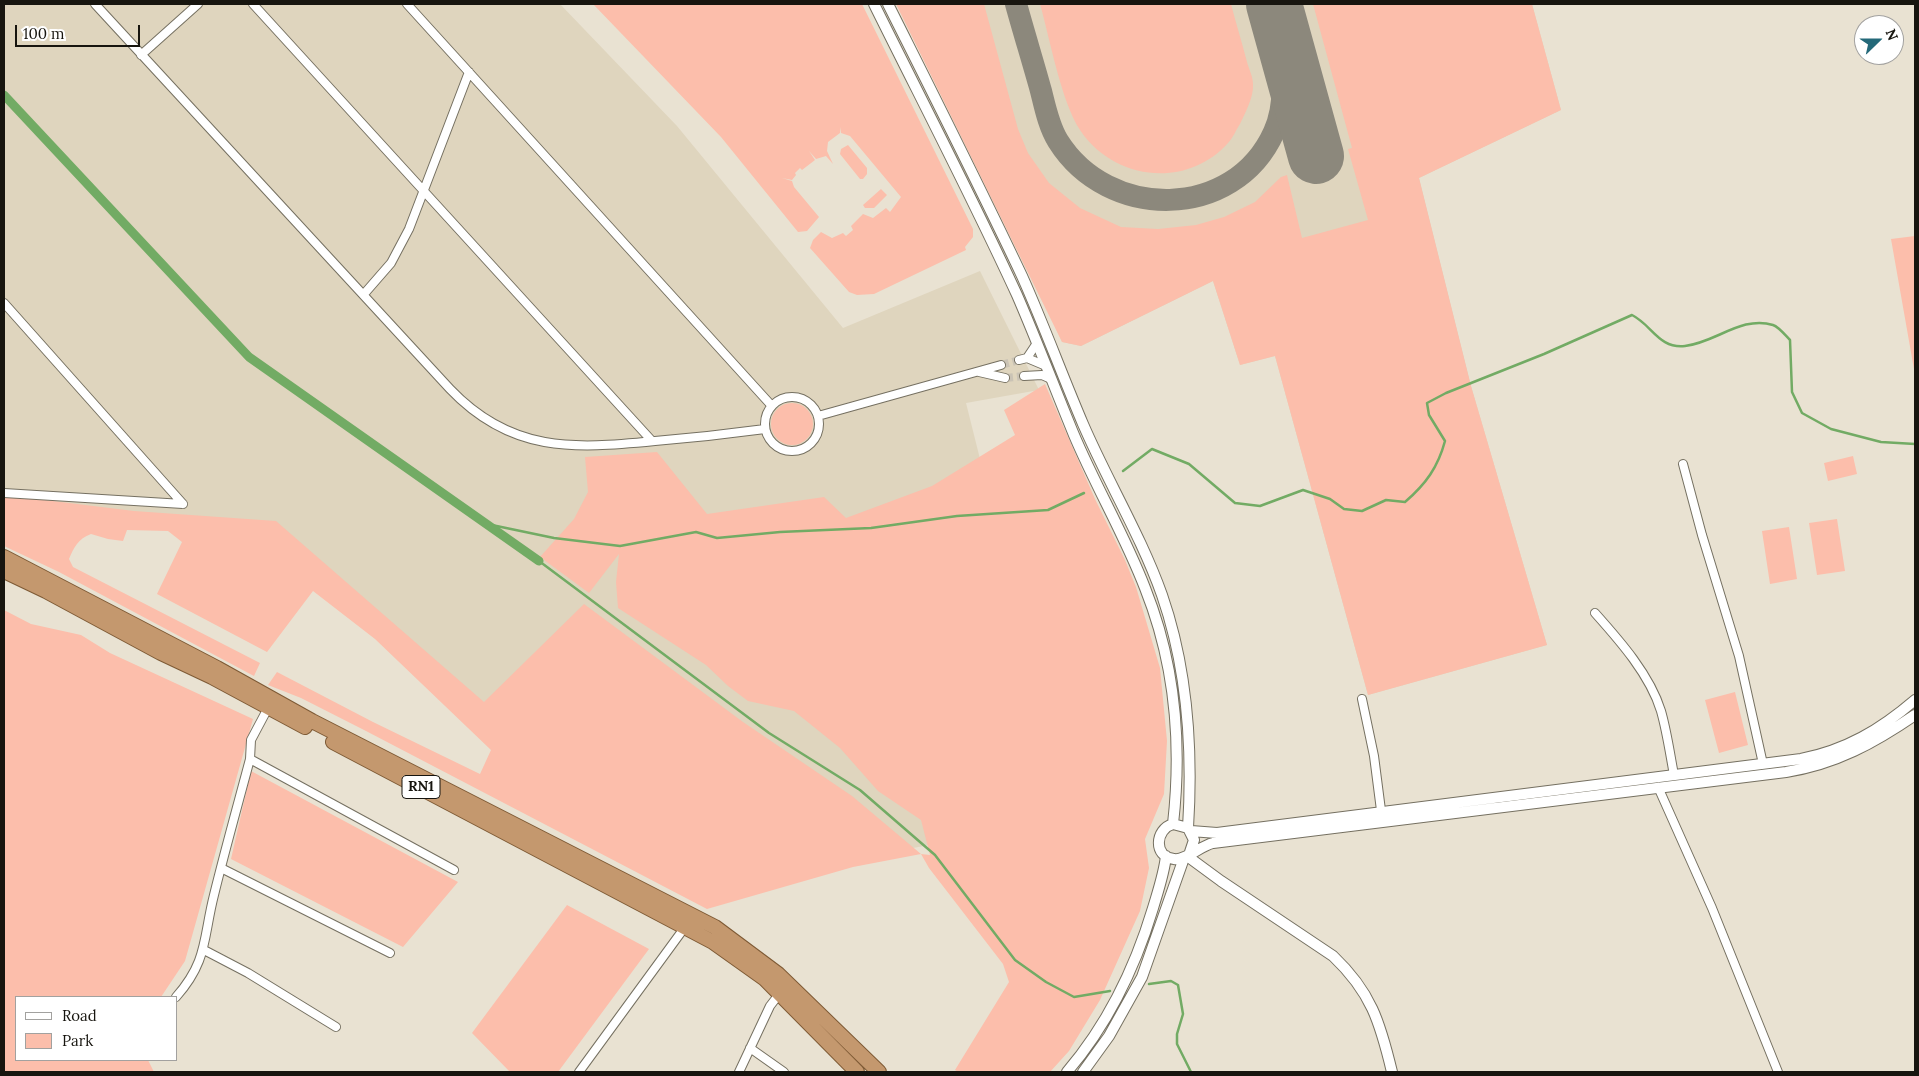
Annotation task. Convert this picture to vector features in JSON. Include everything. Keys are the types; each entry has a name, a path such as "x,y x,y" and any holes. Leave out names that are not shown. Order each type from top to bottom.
{"highway":[{"name":"RN1","path":"4,557 217,668 312,721 715,927 778,974 879,1072"},
{"name":"RN1","path":"4,572 46,591 161,653 212,677 729,952 780,993 855,1071"}],"street":[{"path":"95,4 462,402 487,421 521,436 559,446 617,446 765,429"},
{"path":"141,55 198,4"},
{"path":"253,4 652,442"},
{"path":"407,4 772,405"},
{"path":"874,4 996,251 1037,343 1085,459 1137,568 1159,628 1169,670 1175,712 1177,770 1173,824"},
{"path":"888,4 1032,299 1100,462 1146,556 1169,616 1180,662 1187,708 1190,770 1189,830 1194,844 1187,855 1142,977 1109,1036 1083,1072"},
{"path":"364,294 391,263 423,191 469,72"},
{"path":"989,238 1000,232"},
{"path":"996,251 1006,245"},
{"path":"4,303 183,504 4,493"},
{"path":"1037,343 1023,359 1046,366"},
{"path":"818,416 1001,366"},
{"path":"979,372 1005,378"},
{"path":"1024,376 1042,375 1051,379"},
{"path":"786,397 802,398 815,409 818,416 817,434 813,441 798,450 781,449 768,438 765,429 765,416 772,405 786,397"},
{"path":"1683,464 1702,535 1739,656 1763,764"},
{"path":"1595,613 1626,651 1656,698 1664,722 1674,775"},
{"path":"1362,699 1374,756 1382,817"},
{"path":"1915,700 1889,722 1852,744 1814,757 1674,775 1382,817 1213,843 1174,860 1166,856 1160,849 1159,835 1165,828 1173,824 1189,830 1217,832 1382,817 1786,772 1825,764 1866,746 1915,715"},
{"path":"177,996 192,975 204,950 213,898 250,759 251,740 268,708"},
{"path":"250,759 454,870"},
{"path":"1658,787 1712,908 1778,1072"},
{"path":"1187,855 1221,881 1333,956 1346,968 1376,1013 1392,1072"},
{"path":"1067,1072 1097,1032 1125,984 1144,936 1166,856"},
{"path":"221,868 390,953"},
{"path":"579,1072 685,927"},
{"path":"204,950 248,973 336,1027"},
{"path":"739,1072 770,1006 780,993"},
{"path":"750,1048 784,1072"}],"shaded area":[{"path":"4,4 560,4 677,126 843,328 980,271 1039,390 966,403 983,471 1026,827 913,848 706,902 278,533 4,503"},
{"path":"921,4 1532,4 1561,110 1419,178 1471,386 1547,645 1368,695 1275,356 1240,365 1213,281 1081,346 1062,342"}],"green space":[{"path":"593,4 862,4 973,229 973,237 965,247 966,250 874,294 857,295 849,292 810,248 813,240 821,232 832,238 843,233 846,236 853,230 851,226 863,214 873,218 886,208 890,212 901,197 850,136 841,133 840,127 840,133 828,142 827,151 833,164 826,156 816,159 809,151 815,160 802,170 800,168 792,180 782,178 792,181 794,187 819,217 807,231 798,232 721,137"},
{"path":"896,4 984,4 1018,129 1028,153 1049,183 1080,208 1121,227 1158,229 1196,225 1224,217 1255,202 1281,177 1287,175 1302,238 1368,220 1348,149 1352,148 1313,4 1532,4 1561,110 1419,178 1471,386 1547,645 1368,695 1275,356 1240,365 1213,281 1081,346 1062,342"},
{"path":"1040,4 1231,4 1252,76 1253,89 1249,105 1231,139 1211,158 1192,168 1172,173 1151,173 1131,169 1112,160 1094,147 1073,118 1062,87"},
{"path":"848,145 867,168 867,174 863,179 860,179 840,154 841,149"},
{"path":"881,189 887,195 874,208 865,208 863,205"},
{"path":"1915,236 1915,375 1891,239"},
{"path":"1045,384 1136,587 1160,668 1167,741 1164,794 1145,839 1149,868 1140,911 1100,1000 1069,1051 1050,1072 958,1072 955,1070 1009,982 1003,964 929,868 921,854 930,855 921,820 878,791 840,748 794,711 748,701 728,686 706,665 618,608 616,582 619,554 589,593 540,557 574,519 588,492 585,457 657,452 707,514 824,497 846,518 932,486 1015,435 1004,410"},
{"path":"792,403 807,409 813,424 807,439 792,445 777,439 771,424 777,409"},
{"path":"1853,456 1857,474 1828,481 1824,463"},
{"path":"4,495 134,511 276,521 484,702 584,604 743,722 852,796 921,854 853,867 707,909 366,731 301,698 268,685 277,672 373,722 480,774 491,750 375,639 313,591 267,652 157,594 182,542 168,531 127,530 123,541 91,534 83,538 75,547 69,559 73,567 260,663 254,676 59,572 4,546"},
{"path":"1837,519 1845,571 1817,575 1809,523"},
{"path":"1789,527 1797,579 1770,584 1762,531"},
{"path":"4,610 31,624 81,635 110,653 253,719 185,961 162,996 15,996 15,1061 148,1061 154,1072 4,1072"},
{"path":"1735,692 1748,745 1719,753 1705,700"},
{"path":"251,771 458,882 403,947 231,859"},
{"path":"567,905 649,949 558,1072 510,1072 472,1033"}],"waterway":[{"path":"4,95 249,357 539,561"},
{"path":"1123,471 1152,449 1189,464 1235,503 1260,506 1303,490 1330,499 1344,509 1362,511 1386,500 1405,502 1419,489 1435,467 1445,441 1429,415 1427,403 1446,393 1544,354 1632,315 1662,340 1676,346 1696,344 1739,326 1762,323 1773,325 1790,340 1792,392 1802,413 1831,429 1881,442 1915,444"},
{"path":"487,524 554,538 620,546 696,532 717,538 780,532 871,528 957,516 1048,510 1084,493"},
{"path":"539,561 769,733 860,790 935,855 1015,960 1046,982 1074,997 1110,991"},
{"path":"1149,984 1171,981 1178,985 1183,1014 1177,1034 1177,1044 1191,1072"}],"taxiway":[{"path":"1016,4 1048,117 1058,141 1080,167 1107,186 1138,197 1170,200 1201,195 1230,182 1255,161 1274,132 1282,104 1283,89 1277,15"}],"runway":[{"path":"1274,4 1316,156"}],"tunnel":[{"path":"1001,365 1019,360"},
{"path":"1005,378 1024,376"}]}
